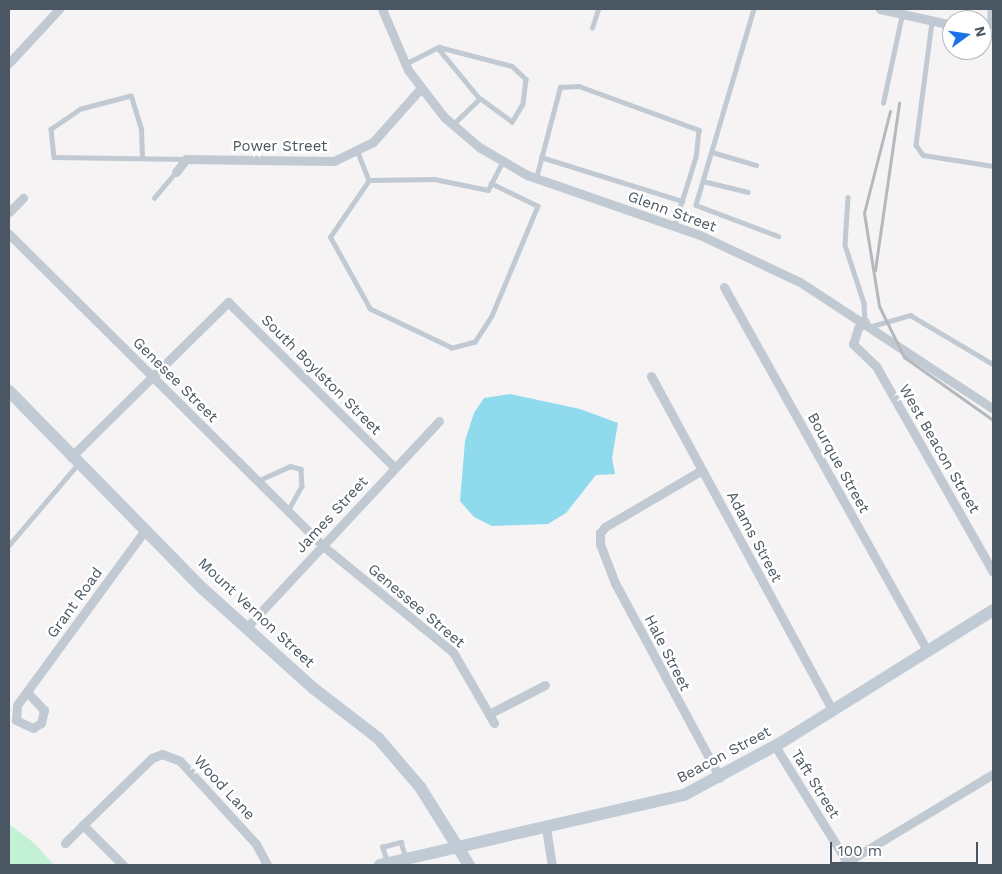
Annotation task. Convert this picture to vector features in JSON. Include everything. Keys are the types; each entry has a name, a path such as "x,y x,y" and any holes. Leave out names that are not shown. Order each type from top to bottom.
{"main road":[{"name":"Mount Vernon Street","path":"9,391 75,460 246,628 378,738 420,787 469,865"},
{"name":"Beacon Street","path":"384,864 668,801 720,778 775,746 993,610"}],"street":[{"path":"9,63 59,9"},
{"name":"Glenn Street","path":"382,9 405,64 421,88 453,125 502,162 536,178 675,226 800,282 869,324 993,409"},
{"path":"880,9 942,24"},
{"name":"Power Street","path":"186,159 309,163 334,161 358,152 373,142 421,88"},
{"path":"176,172 186,159"},
{"path":"9,212 23,198"},
{"name":"Genesee Street","path":"9,234 323,546"},
{"name":"Bourque Street","path":"724,288 928,652"},
{"name":"South Boylston Street","path":"152,377 228,302 395,468"},
{"name":"West Beacon Street","path":"869,324 858,328 853,344 876,366 993,572"},
{"name":"Adams Street","path":"651,376 833,711"},
{"path":"75,460 152,377"},
{"name":"James Street","path":"246,628 438,421"},
{"name":"Hale Street","path":"702,470 605,527 600,536 615,583 720,778"},
{"name":"Grant Road","path":"27,692 146,530"},
{"name":"Genessee Street","path":"323,546 453,652 494,723"},
{"path":"489,714 545,685"},
{"name":"Taft Street","path":"775,746 844,864"},
{"name":"Wood Lane","path":"65,843 152,758 170,755 250,836 267,865"},
{"path":"844,864 993,774"},
{"path":"84,825 123,865"},
{"path":"546,828 552,865"}],"lane":[{"path":"592,28 598,9"},
{"path":"754,9 696,205 778,236"},
{"path":"882,103 902,14"},
{"path":"932,22 916,145 924,155 993,166"},
{"path":"405,64 438,48 512,66 526,79 523,104 512,122 480,99 438,48"},
{"path":"536,178 560,87 578,86 699,130 675,226"},
{"path":"142,158 141,129 131,96 81,108 51,129 54,157 186,159"},
{"path":"453,125 480,99"},
{"path":"358,152 369,180"},
{"path":"712,152 756,166"},
{"path":"542,156 682,201"},
{"path":"369,180 434,179 488,190 502,162"},
{"path":"154,198 176,172"},
{"path":"369,180 331,232 336,254 359,294 379,316 458,348 470,346 486,327 538,206 491,184"},
{"path":"703,180 748,192"},
{"path":"848,198 845,246 869,324 910,315 993,364"},
{"path":"9,545 75,460"},
{"path":"257,481 290,466 301,469 302,486 288,511"},
{"path":"384,864 382,847 400,842 406,859"}],"green space":[{"path":"9,824 34,843 54,865 9,865"}],"water":[{"path":"510,394 580,409 618,423 612,458 615,474 596,475 566,513 548,524 492,526 474,517 460,501 465,441 474,413 484,398"}],"railway":[{"path":"875,270 899,103"},
{"path":"890,111 864,213 879,306 904,357 993,420"}]}
